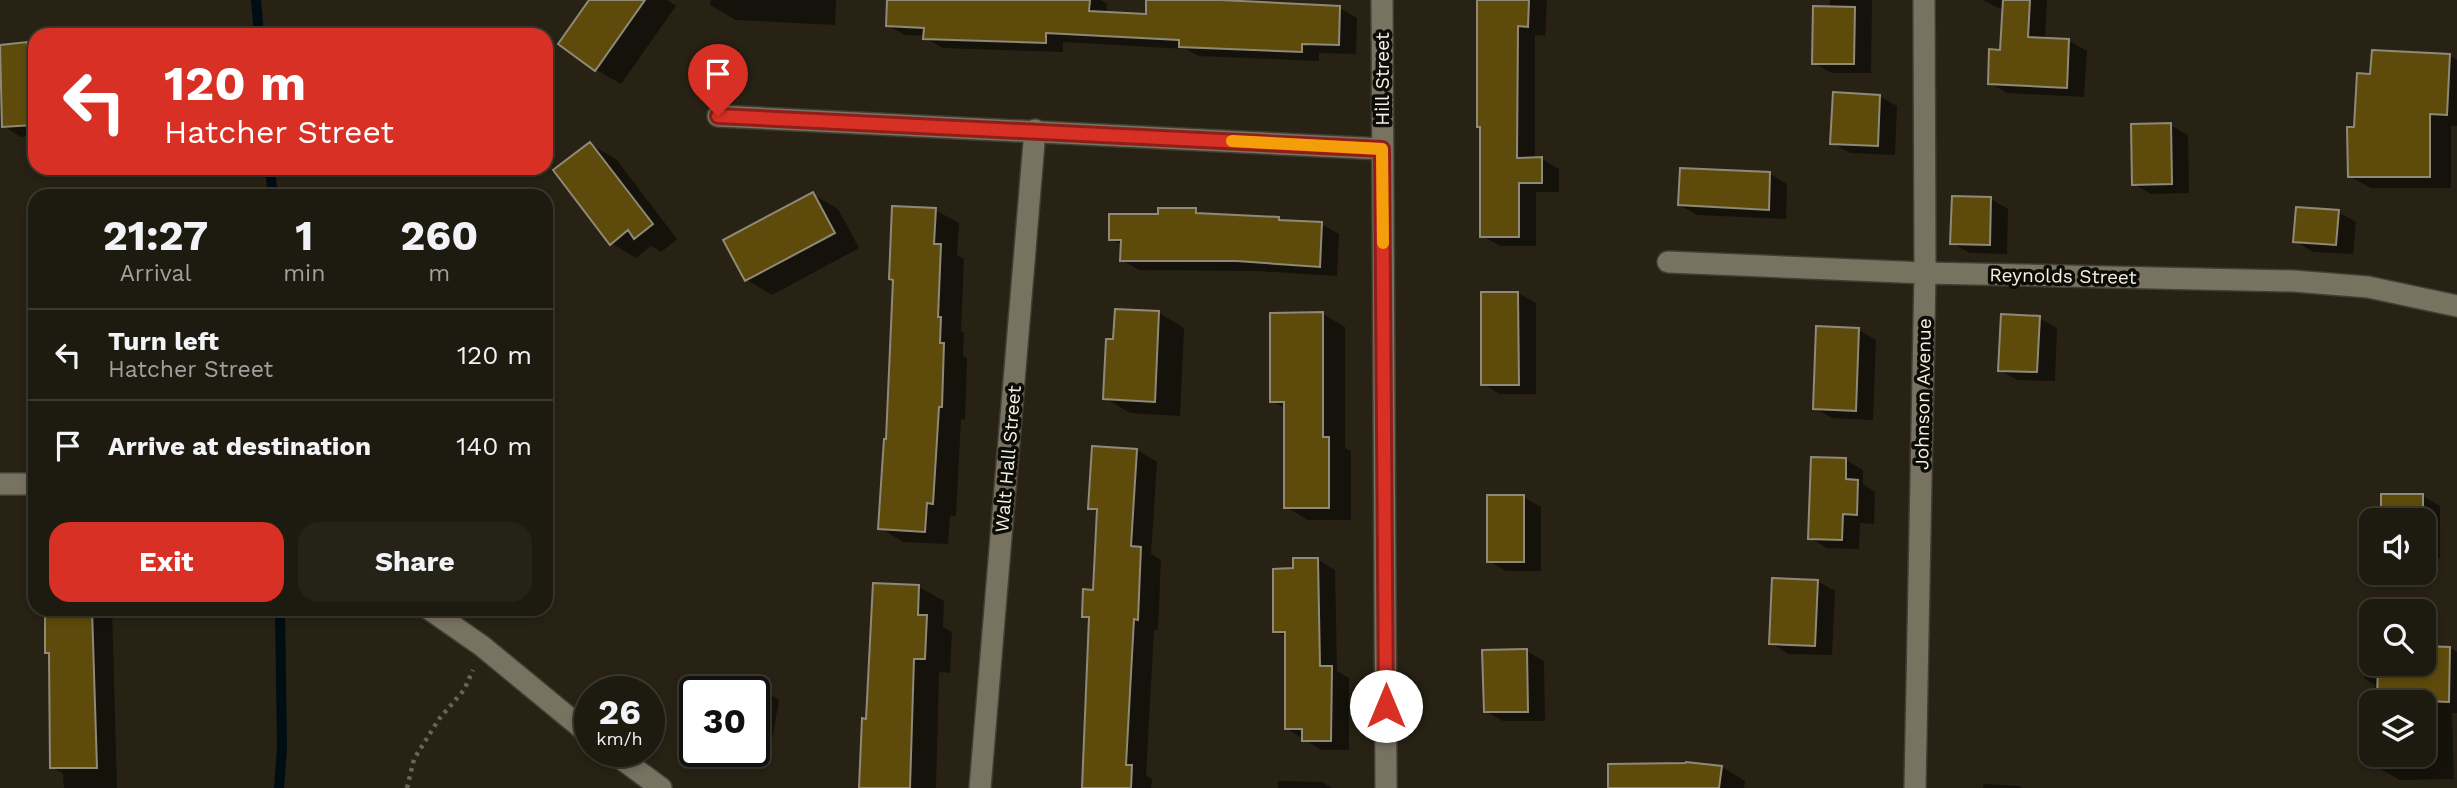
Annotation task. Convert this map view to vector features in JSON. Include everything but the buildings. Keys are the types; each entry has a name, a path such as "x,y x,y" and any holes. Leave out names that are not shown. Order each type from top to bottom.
{"street":[{"name":"Hill Street","path":"1382,0 1386,788"},
{"name":"Johnson Avenue","path":"1915,788 1925,274 1924,0"},
{"path":"718,116 1382,149"},
{"name":"Walt Hall Street","path":"981,788 1035,130"},
{"name":"Reynolds Street","path":"1668,262 1925,274 2293,281 2368,287 2457,306"},
{"path":"0,484 28,484"},
{"path":"439,616 482,646 574,722"},
{"path":"633,767 661,788"}],"path":[{"path":"407,788 414,759 439,719 464,690 482,646"}],"waterway":[{"path":"256,0 258,28"},
{"path":"271,175 272,189"},
{"path":"279,788 282,748 280,616"}],"slow traffic":[{"path":"1232,141 1382,149 1383,243"}],"route":[{"path":"718,116 1382,149 1386,706"}]}
